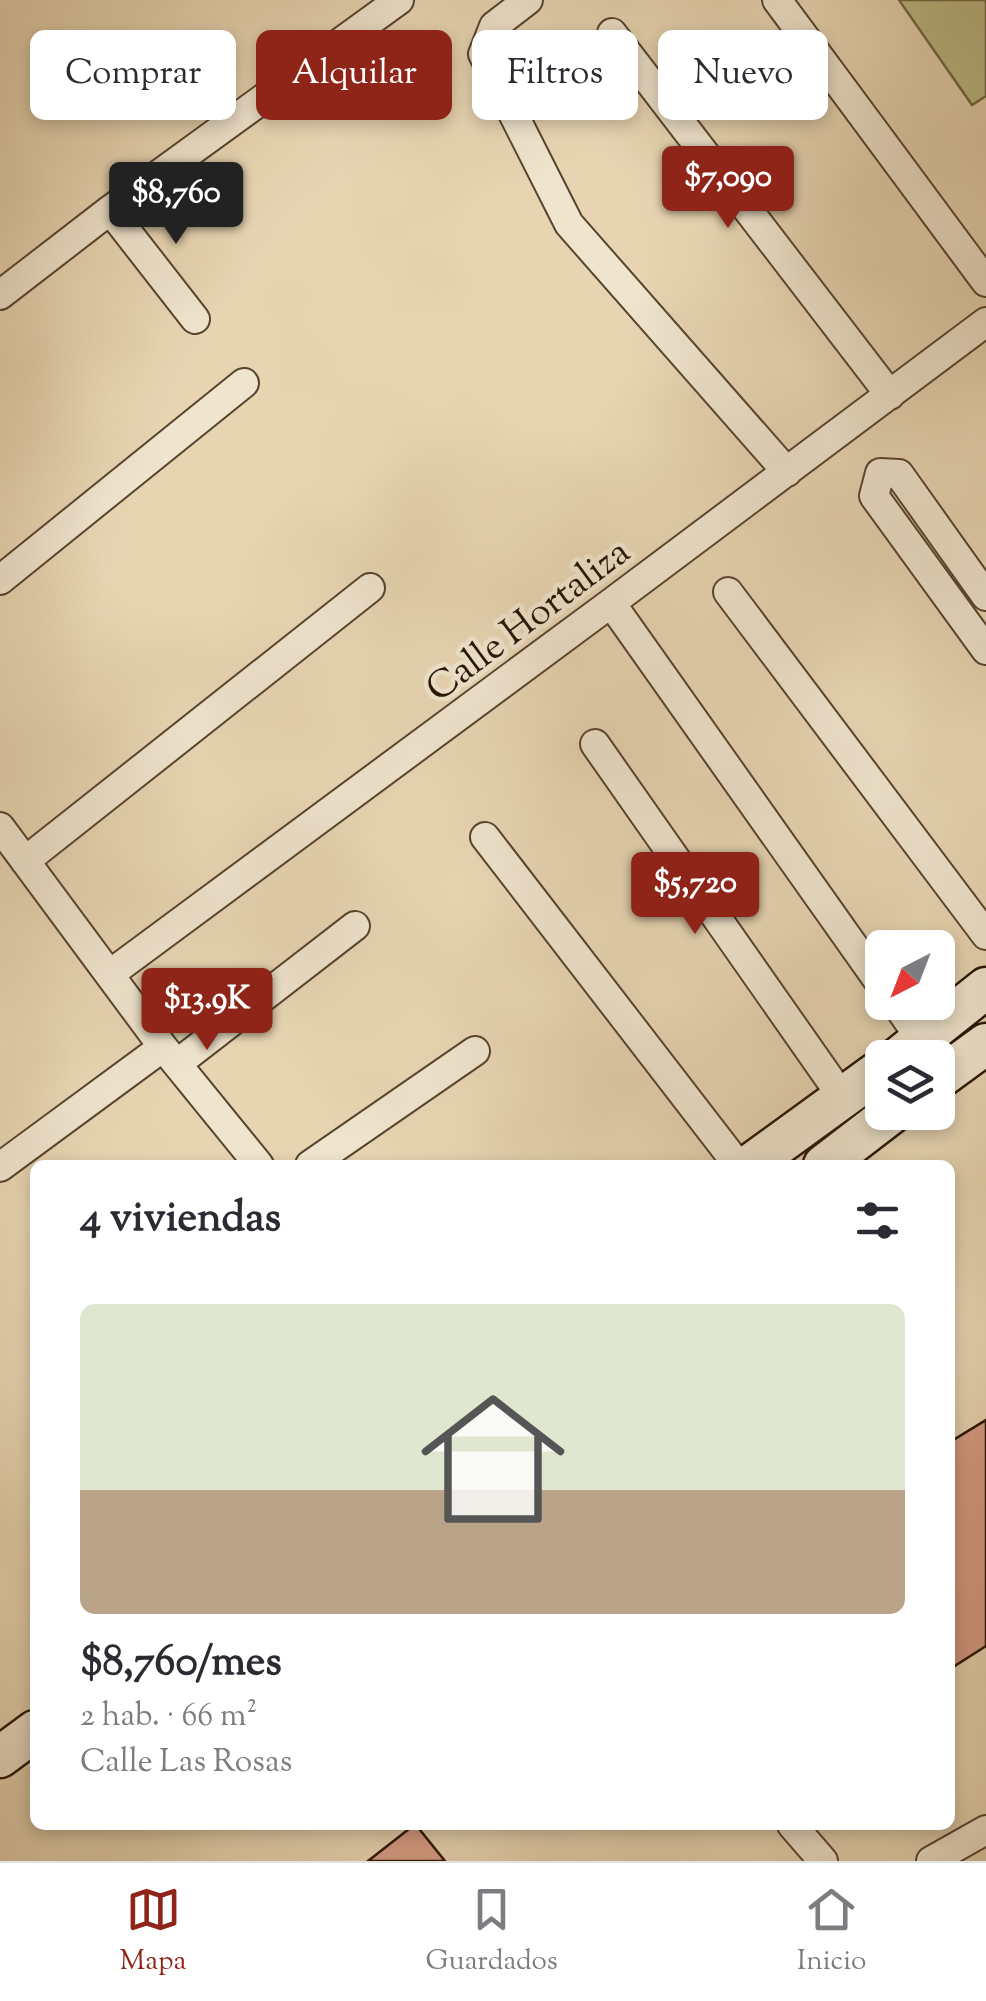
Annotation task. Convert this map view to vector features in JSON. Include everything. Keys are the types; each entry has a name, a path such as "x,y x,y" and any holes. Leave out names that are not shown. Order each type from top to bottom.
{"main road":[{"path":"946,1040 986,988"},
{"path":"955,1054 986,1044"},
{"path":"757,1160 865,1082"},
{"path":"831,1160 870,1130"},
{"path":"0,1756 30,1735"}],"street":[{"path":"0,296 110,210 399,0"},
{"path":"528,0 494,26 482,54 569,224 787,472"},
{"path":"777,0 986,282"},
{"path":"638,67 890,394"},
{"path":"110,210 195,320"},
{"name":"Calle Hortaliza","path":"110,974 986,322"},
{"path":"0,580 244,383"},
{"path":"986,596 899,474 880,473 874,496 986,650"},
{"path":"24,861 370,588"},
{"path":"728,592 986,934"},
{"path":"612,603 865,962"},
{"path":"595,744 843,1098"},
{"path":"0,827 170,1055 256,1160"},
{"path":"484,837 734,1160"},
{"path":"0,1167 355,926"},
{"path":"317,1160 475,1051"},
{"path":"796,1830 823,1861"},
{"path":"931,1861 986,1830"}],"green space":[{"path":"899,0 986,0 986,96 972,105"}],"building":[{"path":"986,1420 986,1646 955,1666 955,1439"},
{"path":"408,1830 420,1830 445,1861 368,1861"}]}
